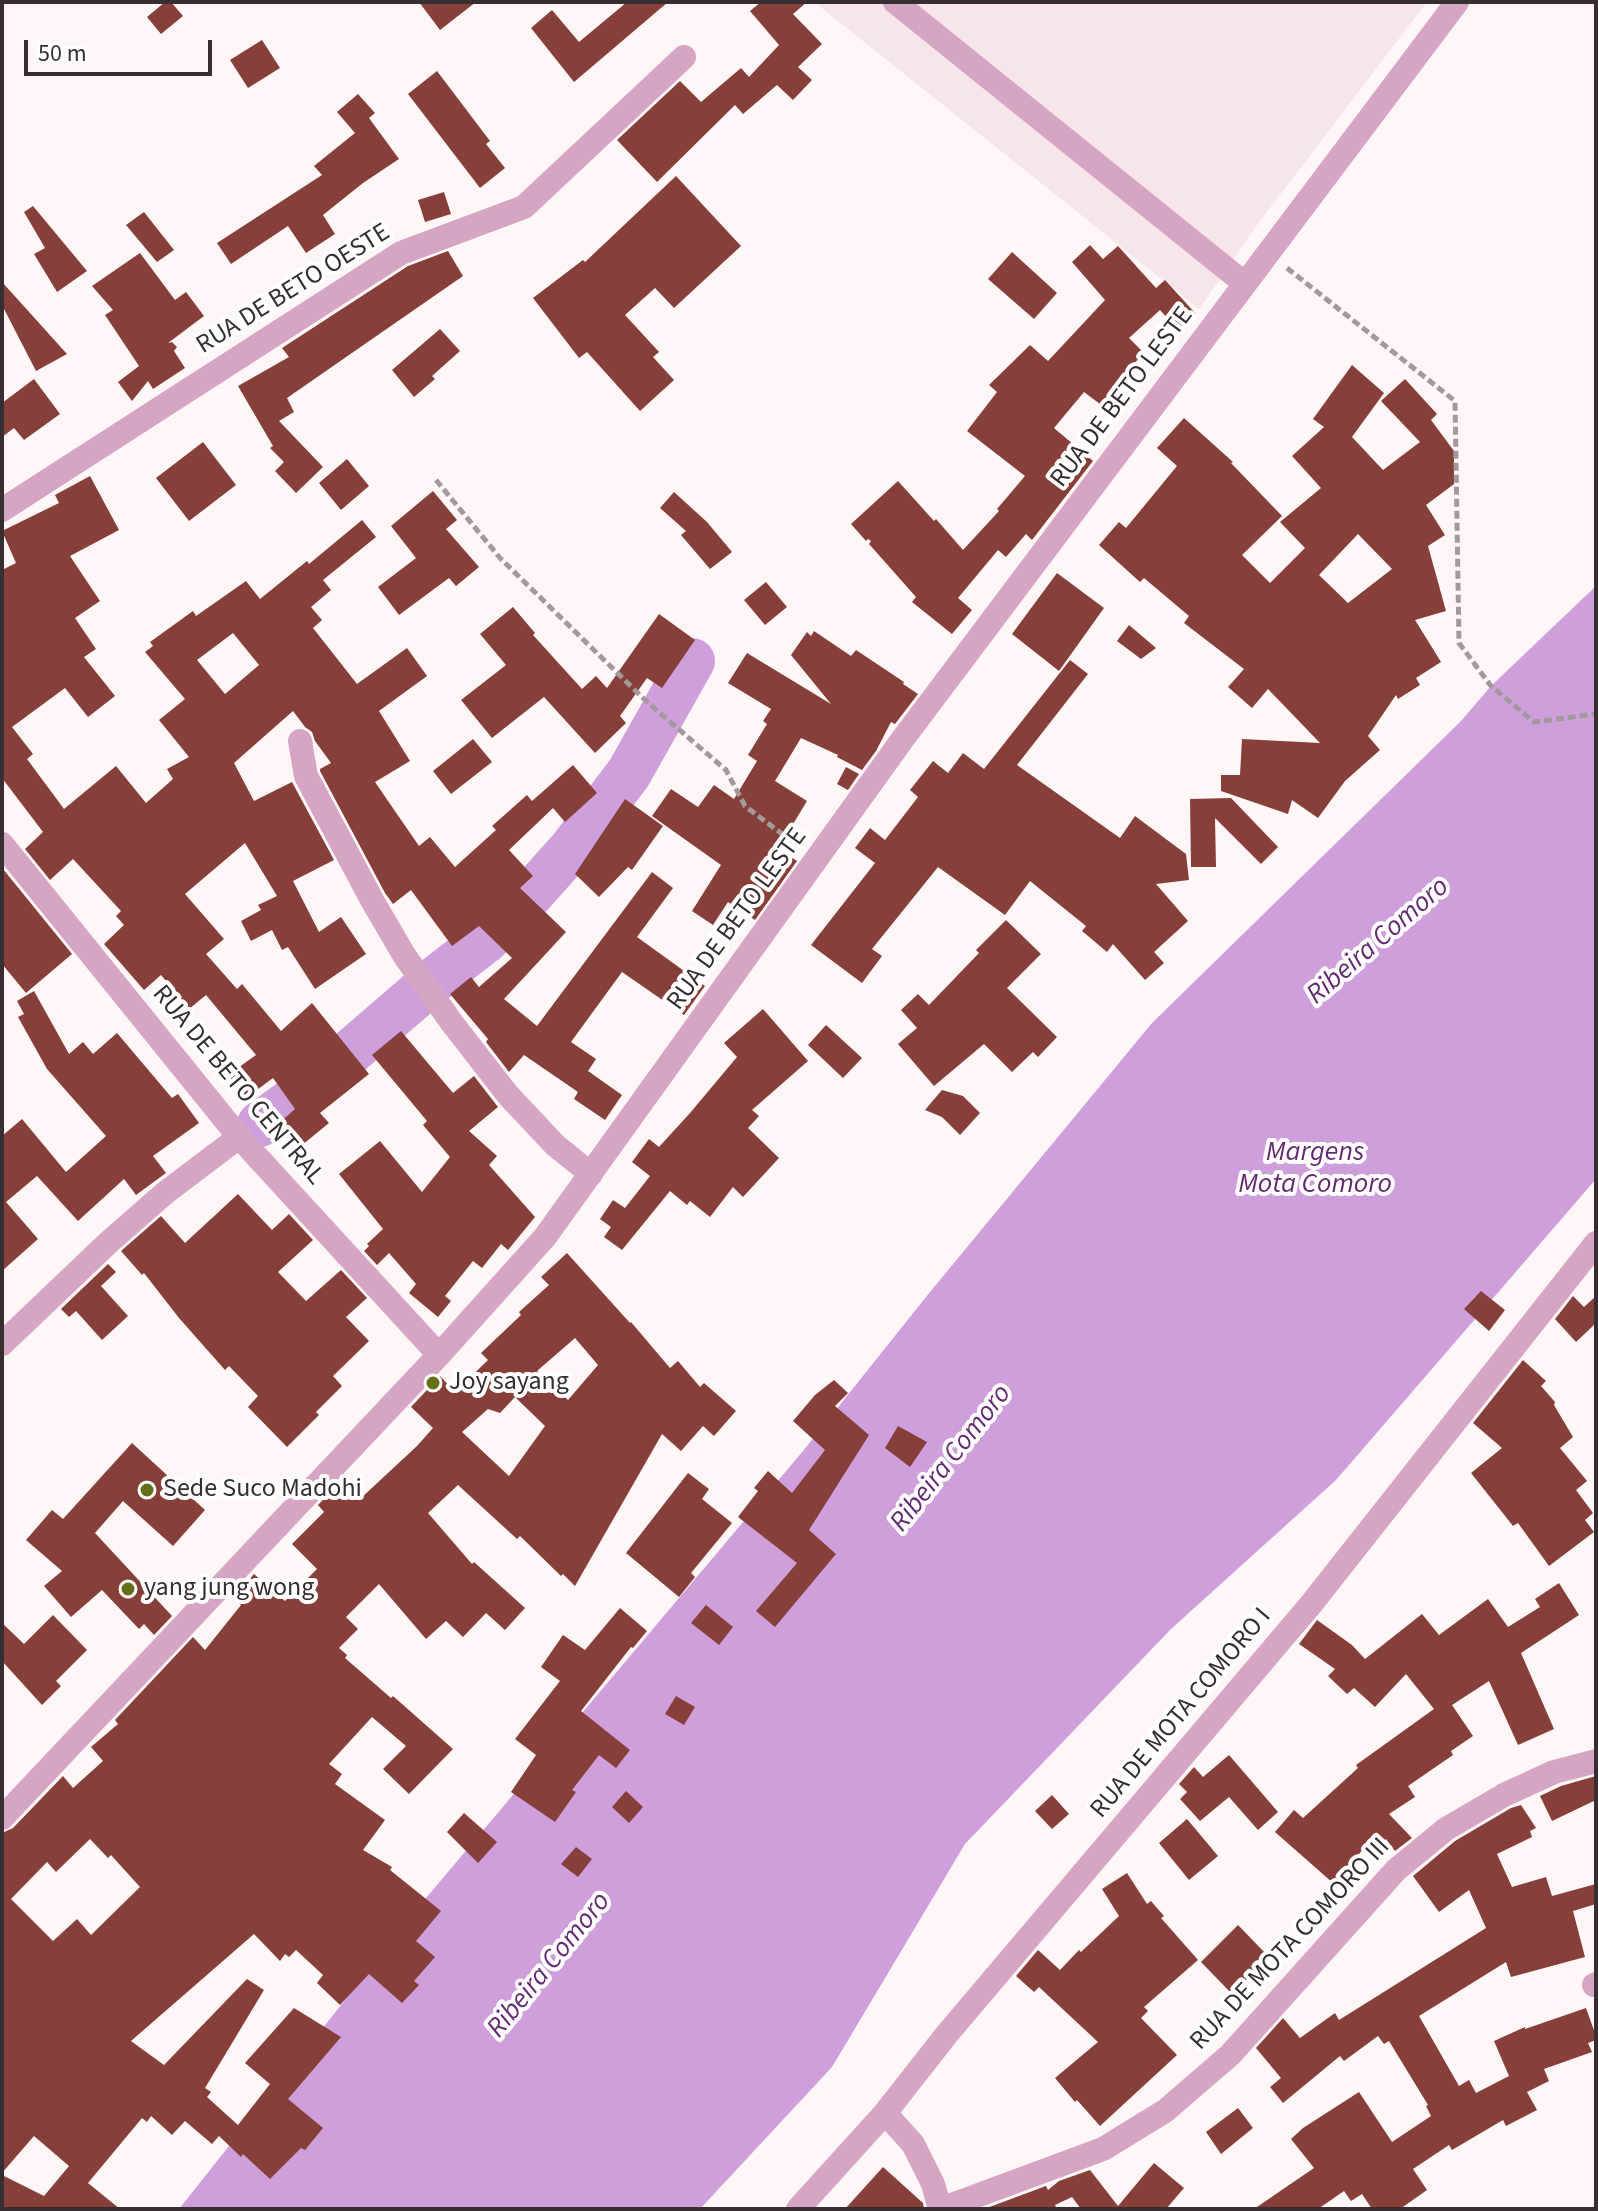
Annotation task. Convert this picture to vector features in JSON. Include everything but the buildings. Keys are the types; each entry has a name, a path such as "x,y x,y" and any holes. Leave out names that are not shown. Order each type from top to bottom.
{"street":[{"path":"895,2 1244,283"},
{"name":"RUA DE BETO LESTE","path":"2,1818 439,1355 545,1237 902,740 1457,2"},
{"name":"RUA DE BETO OESTE","path":"2,510 401,253 524,207 684,57"},
{"path":"300,741 306,776 404,955 508,1095 555,1145 591,1174"},
{"name":"RUA DE BETO CENTRAL","path":"2,844 239,1137 439,1355"},
{"path":"2,1344 120,1232 165,1193 239,1137"},
{"name":"RUA DE MOTA COMORO I","path":"798,2209 885,2113 957,2022 1312,1603 1596,1243"},
{"name":"RUA DE MOTA COMORO III","path":"940,2209 1103,2149 1165,2111 1230,2055 1396,1870 1446,1829 1504,1795 1554,1772 1596,1761"},
{"path":"885,2113 913,2144 933,2184 940,2209"}],"path":[{"path":"1267,252 1455,401 1459,643 1491,686 1534,722 1596,714"},
{"path":"436,480 500,558 646,701 726,770 745,806 808,854"}],"shaded area":[{"path":"814,2 1427,2 1260,221 1199,309"}],"water":[{"name":"Margens Mota Comoro","path":"1596,586 1596,1179 1336,1480 1171,1629 965,1844 832,2067 700,2209 179,2209 426,1898 803,1451 1152,1023"}],"waterway":[{"path":"260,1124 304,1092 433,981 486,940 522,904 573,847 629,773 692,661"}],"place":[{"name":"Joy sayang","path":"433,1383"},
{"name":"Sede Suco Madohi","path":"147,1490"},
{"name":"yang jung wong","path":"128,1589"}],"water label":[{"name":"Ribeira Comoro","path":"1379,942"},
{"name":"Ribeira Comoro","path":"952,1459"},
{"name":"Ribeira Comoro","path":"550,1966"}]}
